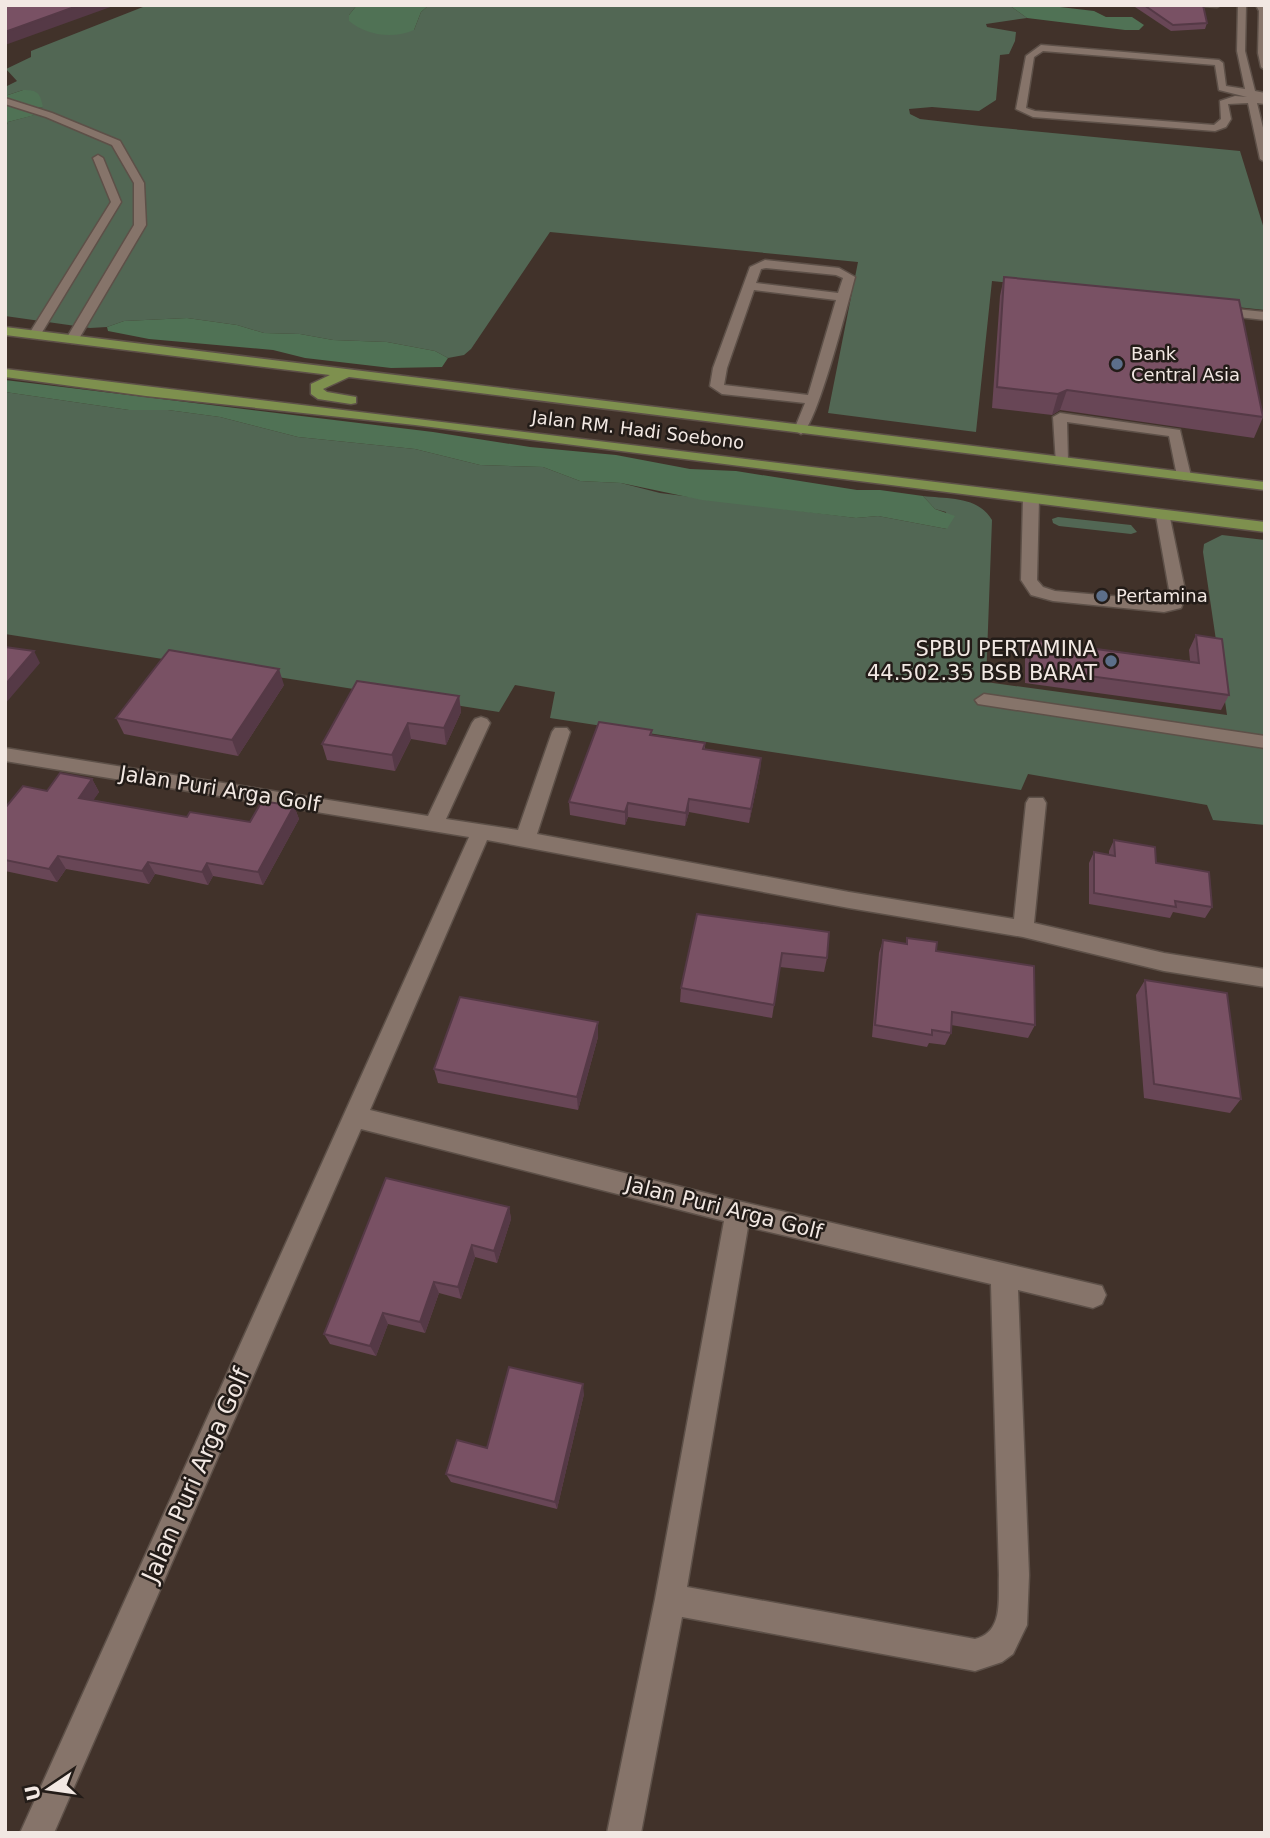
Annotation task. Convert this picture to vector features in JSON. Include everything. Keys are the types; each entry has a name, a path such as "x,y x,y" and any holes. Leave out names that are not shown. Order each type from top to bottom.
{"main road":[{"name":"Jalan RM. Hadi Soebono","path":"5,331 1265,486"},
{"name":"Jalan RM. Hadi Soebono","path":"5,373 1265,527"},
{"path":"350,374 322,382 316,387 316,391 323,396 397,409 410,414 415,421"}],"street":[{"path":"1193,5 1217,5"},
{"path":"1242,5 1241,51 1265,159"},
{"path":"1259,5 1263,11 1265,67"},
{"path":"1265,96 1252,97 1234,99 1223,103 1226,120 1223,125 1215,128 1033,114 1021,109 1030,56 1041,48 1219,63 1222,88 1252,97 1265,101"},
{"path":"1241,51 1263,54"},
{"path":"5,101 49,115 116,143 139,183 140,225 72,339"},
{"path":"98,158 116,202"},
{"path":"35,334 116,202 139,183"},
{"path":"801,430 813,400 849,277 839,272 760,265 756,267 749,286 720,368 717,386 722,390 813,400"},
{"path":"749,286 844,297"},
{"path":"1204,310 1265,316"},
{"path":"1061,461 1060,417 1175,433 1184,476"},
{"path":"1031,499 1029,580 1037,591 1053,596 1164,607 1175,604 1178,595 1164,516"},
{"path":"985,699 1265,743"},
{"path":"434,824 481,723"},
{"path":"525,839 561,732"},
{"name":"Jalan Puri Arga Golf","path":"5,754 434,824 480,834 525,839 849,900 1023,929 1164,962 1265,978"},
{"path":"1023,929 1036,803"},
{"name":"Jalan Puri Arga Golf","path":"37,1833 480,834"},
{"name":"Jalan Puri Arga Golf","path":"356,1117 738,1213 1093,1295"},
{"path":"624,1833 670,1599 738,1213"},
{"path":"670,1599 975,1654 991,1651 1002,1643 1012,1625 1014,1575 1004,1275"}],"green space":[{"path":"148,5 357,5 349,15 414,30 421,12 429,5 1009,5 1027,18 986,24 987,27 1016,32 1009,54 1000,55 996,100 979,111 932,107 909,109 910,114 920,119 981,126 1240,151 1265,232 1265,310 992,281 976,432 828,413 858,262 550,232 471,349 464,355 448,358 435,351 387,342 264,333 237,325 187,318 124,321 107,327 90,328 5,316 5,129 8,122 34,115 25,110 43,107 23,90 5,96 5,87 17,81 6,69 31,57 31,51"},
{"path":"357,5 429,5 421,12 414,30 389,35 372,33 349,21 349,15"},
{"path":"1009,5 1043,5 1094,11 1106,17 1132,17 1144,25 1139,30 1125,30 1027,18"},
{"path":"23,90 38,93 43,107 26,110 35,115 8,122 5,129 5,96"},
{"path":"187,318 237,325 264,333 387,342 435,351 448,358 442,367 391,368 305,358 273,350 149,339 108,331 107,327 124,321"},
{"path":"5,380 433,432 530,447 616,455 690,469 736,471 857,490 923,496 935,509 955,516 947,529 878,516 856,518 702,500 621,483 580,481 543,467 480,465 415,449 298,437 220,417 168,410 129,410 5,392"},
{"path":"5,392 129,410 168,410 220,417 298,437 415,449 480,465 543,467 580,481 621,483 660,493 856,518 878,516 947,529 946,512 935,509 923,496 962,500 979,507 992,520 986,682 1227,715 1204,544 1222,535 1265,540 1265,825 1213,820 1207,805 1028,774 1021,790 550,718 555,692 515,685 499,712 5,634"},
{"path":"1058,517 1131,525 1137,532 1131,534 1059,526 1053,523 1052,519"}],"building":[{"path":"5,5 80,5 5,32"},
{"path":"1144,5 1203,5 1207,23 1173,25"},
{"name":"Bank Central Asia","path":"1004,277 1239,300 1263,417 1067,390 1058,394 997,387"},
{"path":"1196,635 1222,639 1229,695 1030,668 1030,640 1199,663"},
{"path":"5,647 34,651 5,685"},
{"path":"169,650 279,669 232,740 116,718"},
{"path":"357,681 459,696 444,728 408,723 392,755 322,744"},
{"path":"599,722 652,730 650,735 705,743 703,749 761,758 751,809 689,799 686,813 628,803 625,812 569,802"},
{"path":"60,773 92,779 79,798 187,817 190,812 250,822 262,801 294,806 258,872 207,863 202,872 148,862 142,871 58,856 49,869 5,860 5,808 23,786 47,791"},
{"path":"1114,840 1155,847 1156,863 1209,872 1212,907 1175,901 1176,907 1094,893 1094,852 1115,856"},
{"path":"697,914 829,932 827,958 782,953 774,1005 681,988"},
{"path":"907,938 937,942 936,951 1034,966 1035,1025 952,1012 951,1033 932,1030 932,1035 875,1025 883,940 907,944"},
{"path":"1145,980 1227,993 1241,1099 1154,1084"},
{"path":"460,997 598,1022 577,1097 434,1069"},
{"path":"386,1178 509,1207 494,1251 472,1245 458,1287 434,1282 420,1322 383,1313 370,1346 324,1334"},
{"path":"509,1367 583,1384 555,1502 446,1474 457,1440 487,1448"}],"place":[{"name":"Bank Central Asia","path":"1117,364"},
{"name":"Pertamina","path":"1102,596"},
{"name":"SPBU PERTAMINA 44.502.35 BSB BARAT","path":"1111,661"}]}
